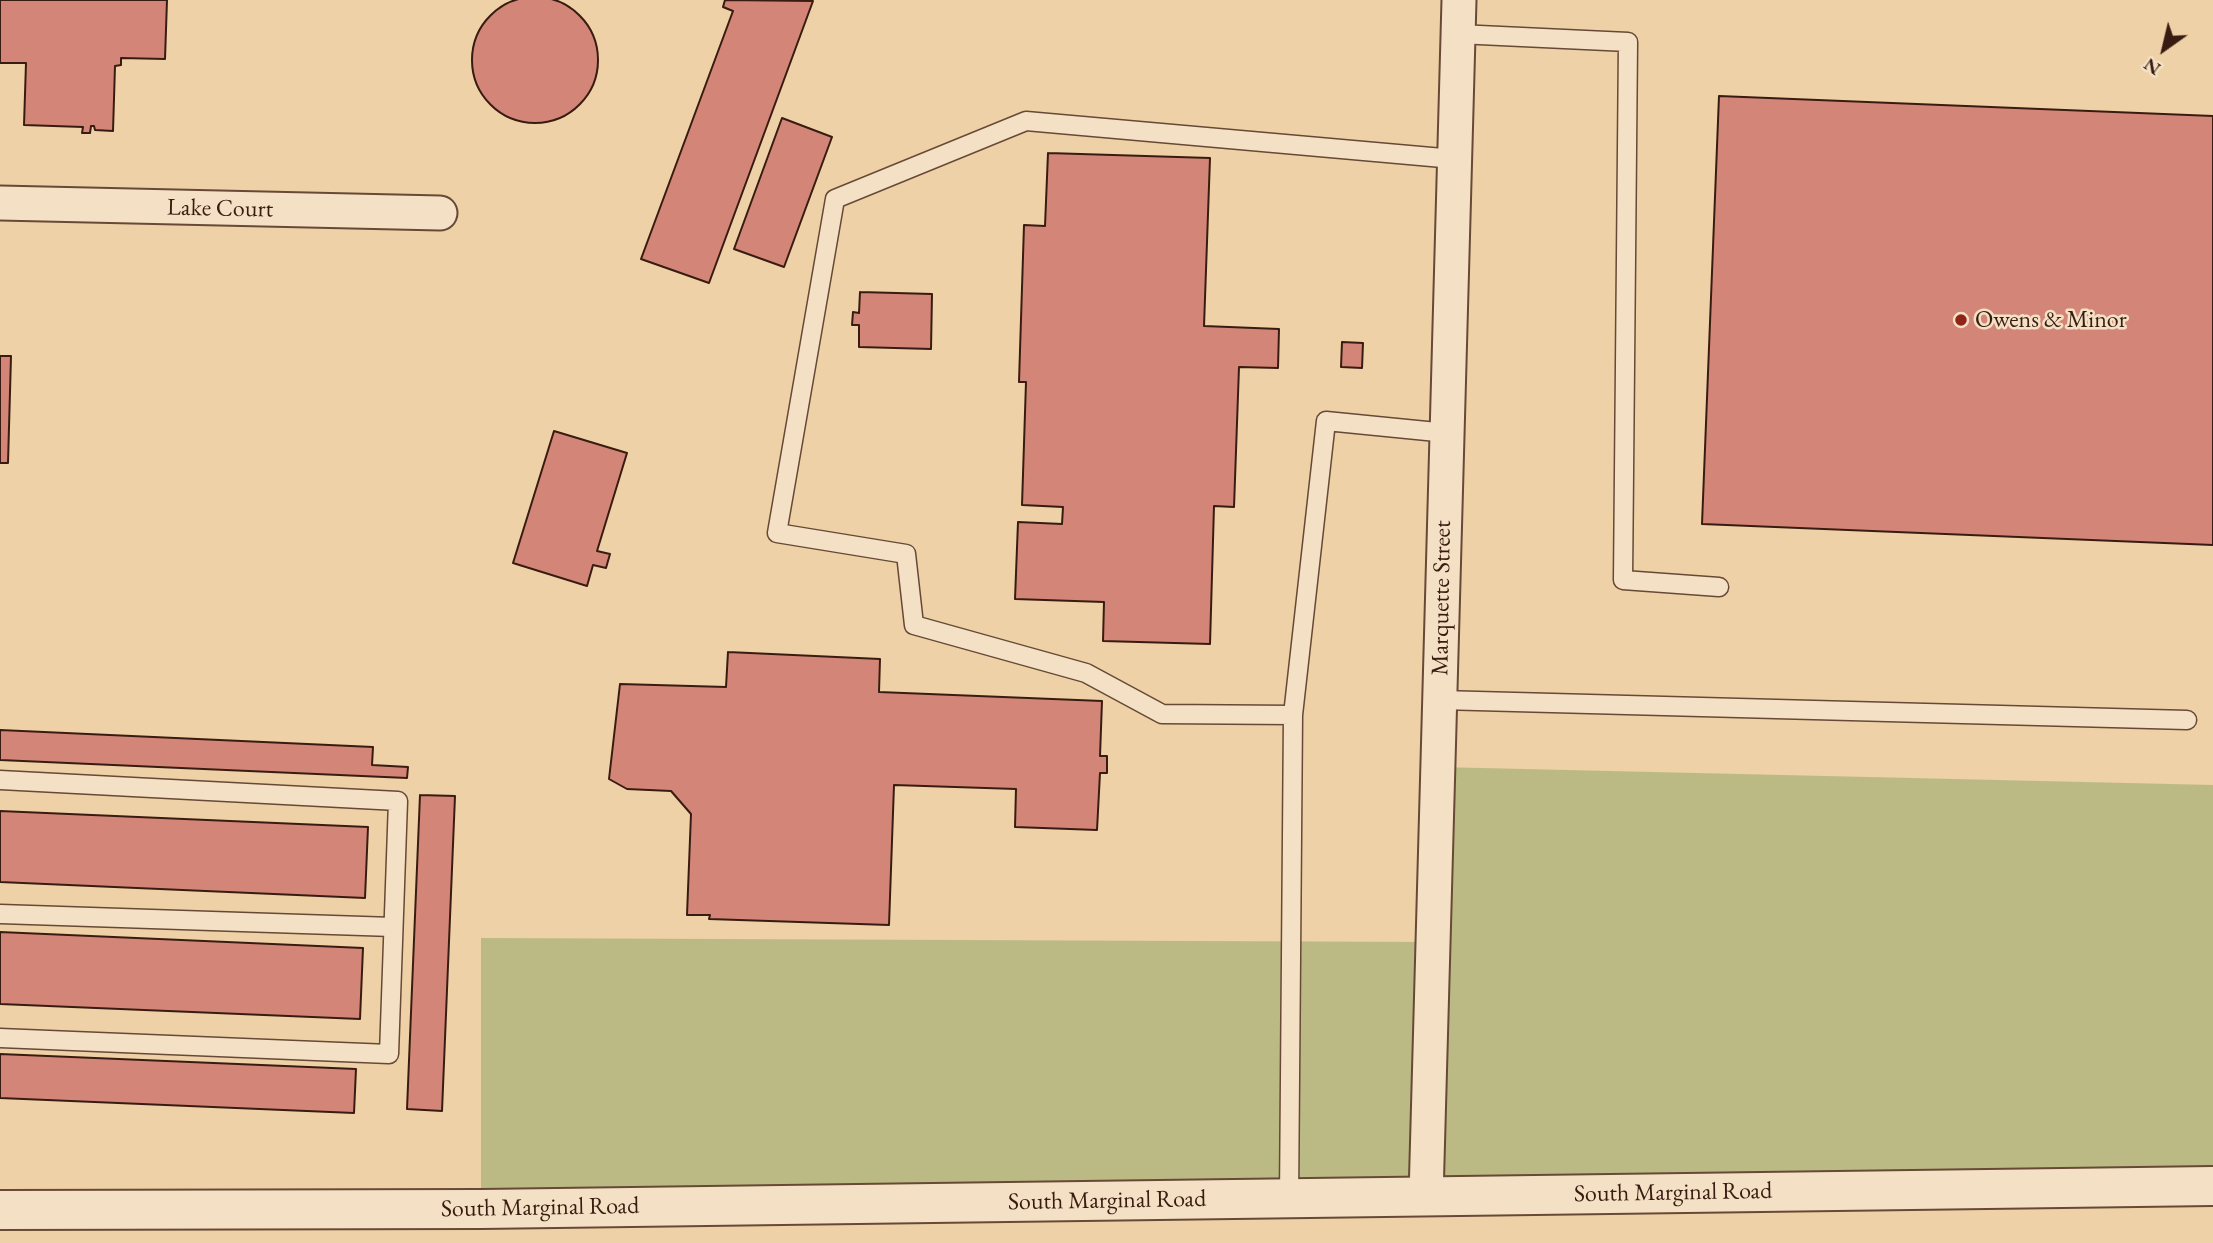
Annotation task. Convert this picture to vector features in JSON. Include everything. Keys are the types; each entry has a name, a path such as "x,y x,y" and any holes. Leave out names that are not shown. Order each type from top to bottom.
{"street":[{"name":"Marquette Street","path":"1426,1197 1459,0"},
{"name":"Lake Court","path":"0,203 440,212"},
{"name":"South Marginal Road","path":"0,1210 481,1209 2213,1186"}],"lane":[{"path":"1458,34 1628,42 1623,580 1719,587"},
{"path":"1293,715 1162,714 1087,673 914,625 906,554 777,533 835,199 1026,121 1454,159"},
{"path":"1289,1199 1293,715 1326,421 1447,433"},
{"path":"1440,700 2187,720"},
{"path":"0,780 398,800 389,1054 0,1038"},
{"path":"0,914 393,927"}],"shaded area":[{"path":"1438,767 2213,785 2213,1186 481,1209 481,938 1433,942"}],"building":[{"path":"535,-3 559,2 580,15 593,36 598,60 593,84 580,105 559,118 535,123 511,118 490,105 477,84 472,60 477,36 490,15 511,2"},
{"path":"0,0 167,0 165,59 121,58 121,65 115,66 113,131 95,130 94,126 91,126 90,133 82,133 83,127 24,125 26,63 0,63"},
{"path":"725,0 813,1 709,283 641,259 733,11 723,7"},
{"name":"Owens & Minor","path":"1719,96 2213,116 2213,545 1702,524"},
{"path":"782,118 832,137 784,267 734,249"},
{"path":"1048,153 1210,158 1204,326 1279,329 1278,368 1239,367 1234,507 1214,506 1210,644 1103,641 1104,602 1015,599 1018,522 1062,524 1063,507 1022,505 1026,382 1019,382 1024,225 1045,226"},
{"path":"860,292 932,294 931,349 859,347 859,325 852,325 853,312 859,313"},
{"path":"1342,342 1363,343 1362,368 1341,367"},
{"path":"0,356 11,356 8,463 0,463"},
{"path":"554,431 627,453 597,551 610,554 606,568 593,565 587,586 513,563"},
{"path":"728,652 880,659 879,692 1102,701 1100,756 1107,756 1107,773 1100,773 1097,830 1015,827 1016,789 894,785 889,925 709,919 710,915 687,915 691,814 671,791 627,789 609,779 620,684 726,687"},
{"path":"0,730 373,747 372,765 408,767 407,778 0,760"},
{"path":"420,795 455,796 442,1111 407,1109"},
{"path":"0,811 368,827 365,898 0,882"},
{"path":"0,932 363,948 360,1019 0,1004"},
{"path":"0,1054 356,1069 354,1113 0,1098"}],"place":[{"name":"Owens & Minor","path":"1961,320"}]}
